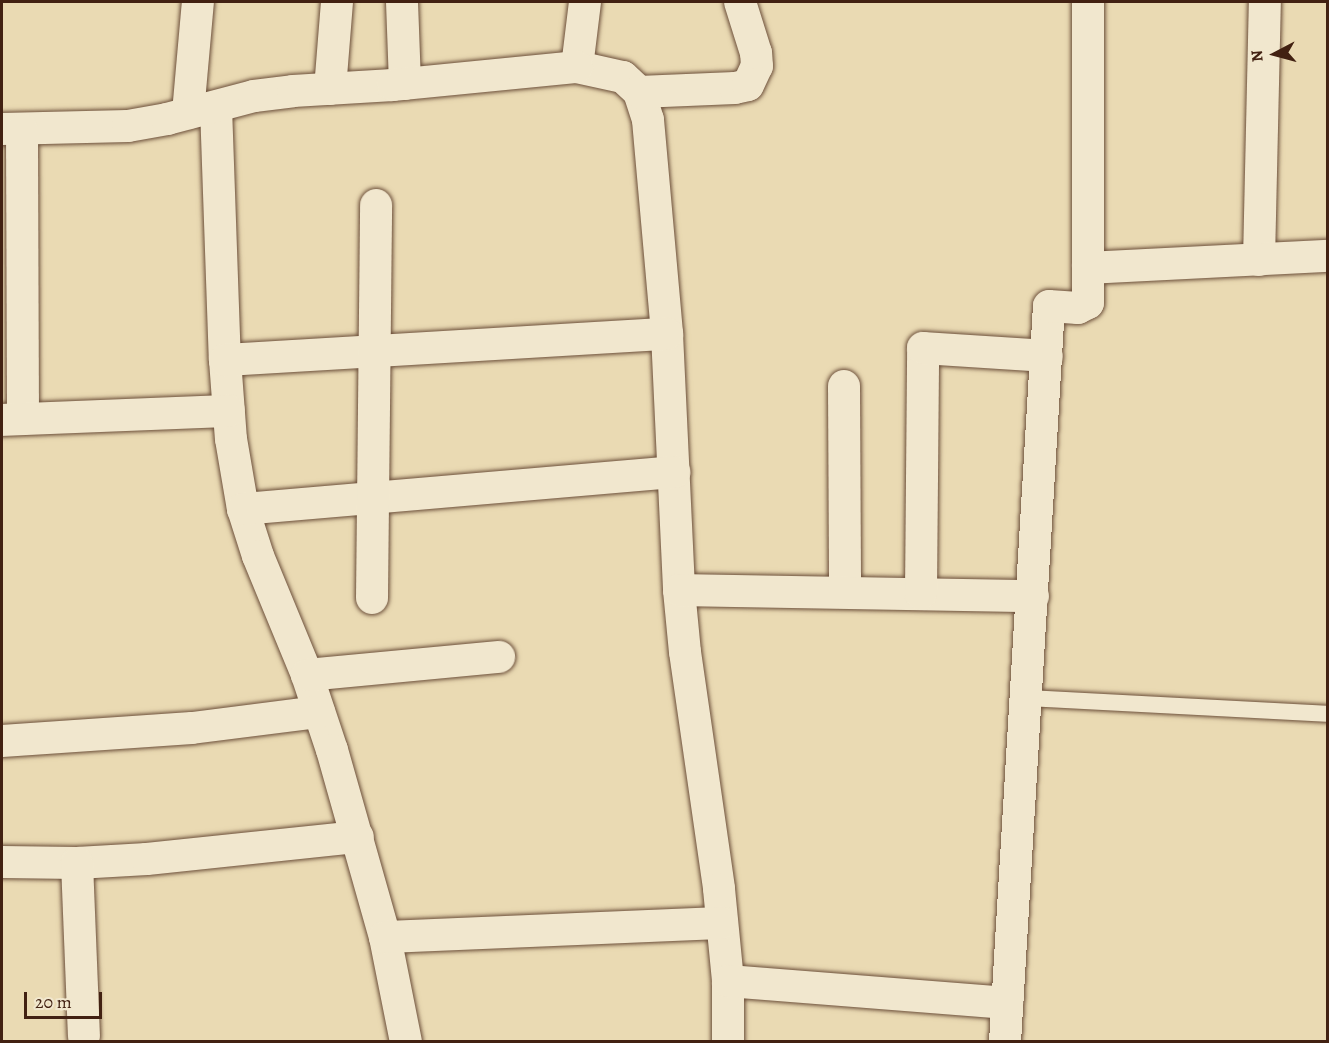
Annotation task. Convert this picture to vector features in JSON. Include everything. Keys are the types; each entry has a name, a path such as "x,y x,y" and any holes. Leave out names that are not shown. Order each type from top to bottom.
{"street":[{"path":"198,2 202,110 229,411 243,509 258,556 307,675 358,837 384,936 406,1041"},
{"path":"330,89 337,2"},
{"path":"402,2 405,84"},
{"path":"577,67 585,2"},
{"path":"639,92 735,88 748,85 757,66 756,53 740,2"},
{"path":"1005,1041 1049,306 1078,308 1088,303 1088,2"},
{"path":"1259,260 1265,2"},
{"path":"229,411 12,419 12,129 128,126 254,96 577,67 622,77 639,92 648,120 654,168 667,334 679,590 685,652 722,923 728,981 728,1041"},
{"path":"372,598 376,205"},
{"path":"1088,268 1328,256"},
{"path":"225,360 667,334"},
{"path":"921,594 923,348 1047,356"},
{"path":"844,386 845,591"},
{"path":"243,509 674,472"},
{"path":"679,590 845,591 1033,596"},
{"path":"307,675 499,657"},
{"path":"2,741 192,728 319,712"},
{"path":"2,862 77,863 147,859 358,837"},
{"path":"77,863 84,1036"},
{"path":"384,936 722,923"},
{"path":"728,981 1007,1003"}],"lane":[{"path":"1026,698 1328,714"}]}
